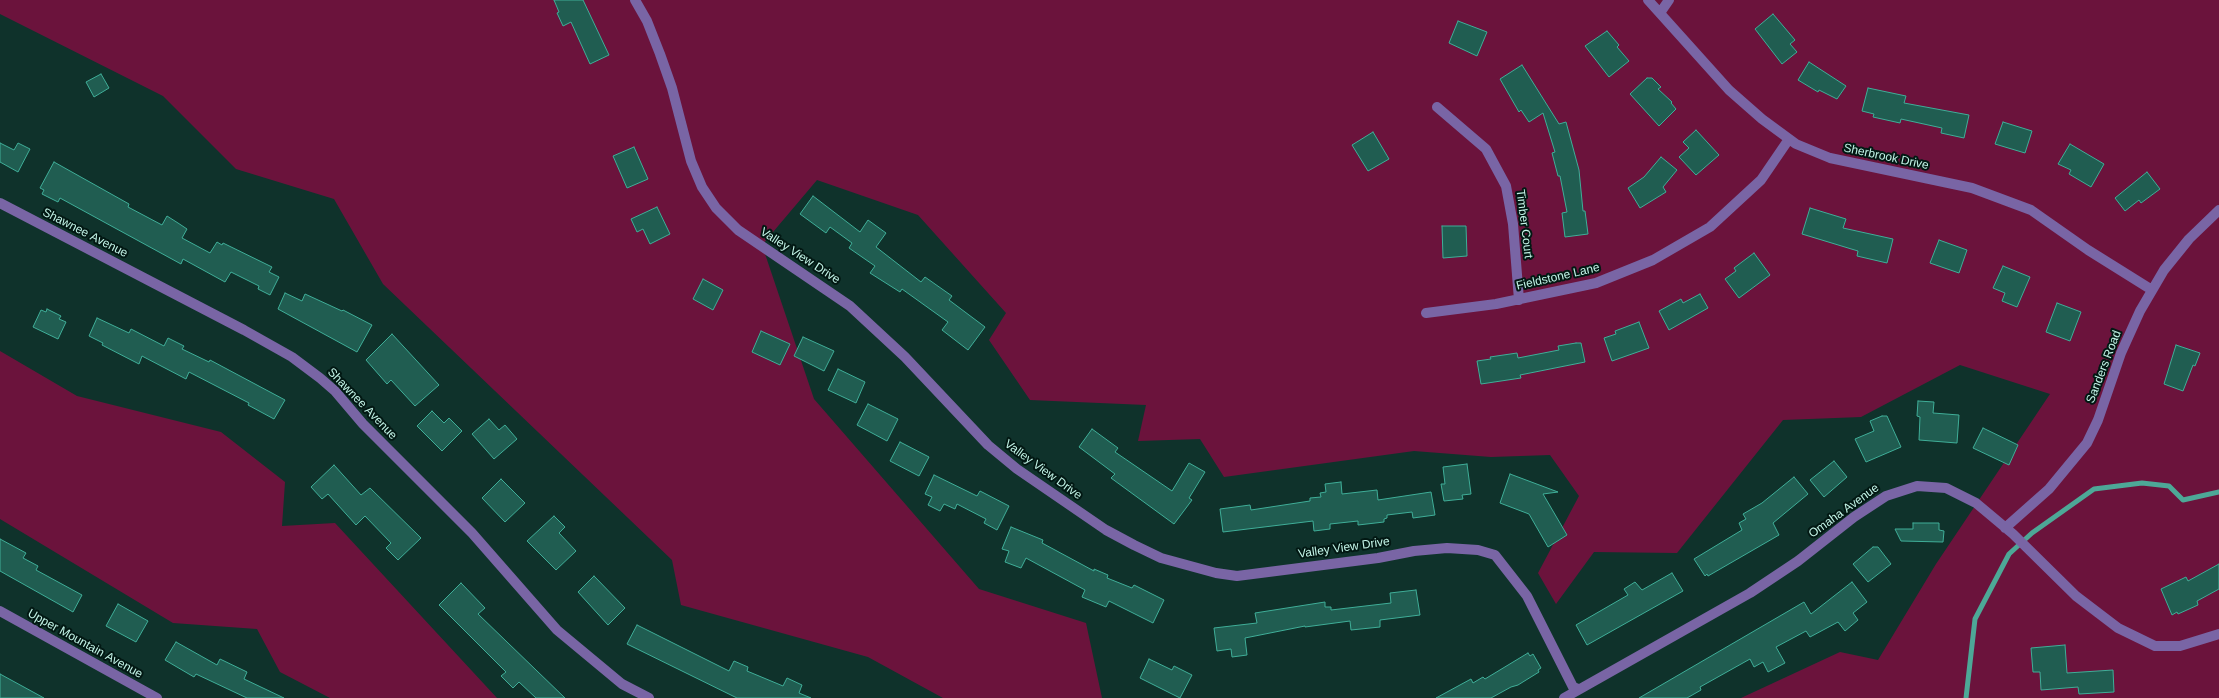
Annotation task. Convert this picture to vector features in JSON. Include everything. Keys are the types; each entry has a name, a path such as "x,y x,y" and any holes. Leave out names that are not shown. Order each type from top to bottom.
{"street":[{"name":"Valley View Drive","path":"634,0 647,21 660,54 672,88 691,161 702,187 716,208 738,230 850,306 905,357 960,418 988,445 1017,469 1106,530 1134,545 1161,558 1216,573 1237,576 1378,558 1414,551 1447,548 1478,550 1495,555 1527,596 1574,687 1578,689"},
{"name":"Sherbrook Drive","path":"1648,0 1730,90 1762,119 1796,144 1830,158 1972,188 2031,210 2088,250 2152,290"},
{"path":"1660,13 1669,0"},
{"name":"Timber Court","path":"1437,107 1486,149 1506,186 1513,224 1519,300"},
{"name":"Fieldstone Lane","path":"1426,313 1519,300 1596,283 1653,260 1710,227 1761,180 1790,140"},
{"name":"Shawnee Avenue","path":"0,203 244,330 292,357 320,378 335,391 363,424 472,533 557,630 622,684 649,698"},
{"name":"Sanders Road","path":"2009,531 2049,489 2087,443 2098,420 2121,353 2152,290 2164,270 2189,239 2219,210"},
{"name":"Omaha Avenue","path":"1564,698 1750,593 1798,561 1854,517 1886,496 1917,486 1946,488 1976,503 2009,531 2076,596 2118,628 2155,646 2180,646 2219,634"},
{"name":"Upper Mountain Avenue","path":"0,612 157,698"}],"shaded area":[{"path":"0,0 2219,0 2219,698 1741,698 1840,652 1878,660 1936,564 2050,394 1960,365 1861,417 1783,420 1677,553 1594,552 1556,604 1538,573 1579,496 1550,455 1491,457 1414,451 1224,477 1200,439 1138,441 1146,405 1030,400 989,340 1006,313 918,215 817,180 762,245 814,399 979,589 1086,623 1102,698 943,698 868,657 681,605 672,560 383,284 334,199 236,169 163,96 0,14"},
{"path":"0,351 77,396 221,432 285,482 282,526 335,523 497,698 330,698 280,672 257,629 173,623 0,519"}],"building":[{"path":"554,0 583,0 609,55 590,64 571,22 563,26 557,13 559,12"},
{"path":"1773,14 1795,40 1790,44 1797,52 1782,64 1755,29"},
{"path":"1458,21 1487,32 1477,56 1449,43"},
{"path":"1607,31 1619,45 1617,47 1629,61 1609,77 1585,46"},
{"path":"1809,62 1846,86 1837,99 1819,90 1818,92 1798,80"},
{"path":"1522,65 1559,124 1566,122 1579,170 1583,211 1585,211 1588,234 1565,237 1562,213 1567,212 1560,176 1558,176 1552,153 1555,152 1543,113 1529,122 1521,110 1519,112 1500,79"},
{"path":"101,74 109,88 94,97 86,82"},
{"path":"1647,78 1652,78 1661,87 1658,89 1672,102 1671,103 1676,109 1659,126 1630,94"},
{"path":"1868,88 1906,96 1904,103 1969,115 1964,138 1941,133 1942,128 1901,119 1900,123 1873,117 1874,114 1862,111"},
{"path":"2003,122 2032,131 2025,153 1995,144"},
{"path":"1696,130 1719,155 1696,175 1679,157 1689,148 1683,142"},
{"path":"1373,132 1389,159 1368,171 1352,145"},
{"path":"0,143 14,150 18,143 30,149 18,172 0,162"},
{"path":"2070,144 2104,164 2091,187 2069,174 2071,170 2058,164"},
{"path":"634,147 648,179 627,188 613,156"},
{"path":"1661,157 1677,170 1663,187 1666,192 1640,208 1628,188 1644,177"},
{"path":"54,162 129,204 128,207 162,225 167,216 187,229 182,238 210,253 217,242 222,245 223,243 272,267 269,272 279,277 270,295 258,289 259,286 231,272 225,282 183,259 181,264 60,198 58,202 42,194 44,190 40,188"},
{"path":"2147,172 2160,189 2141,203 2139,200 2125,211 2115,198"},
{"path":"813,196 860,232 868,220 886,233 876,247 921,282 925,277 952,296 949,300 985,327 968,350 942,330 948,322 902,289 900,292 870,273 875,266 849,248 852,243 830,227 826,233 800,214"},
{"path":"657,207 670,234 650,244 643,229 637,232 631,219"},
{"path":"1810,208 1846,219 1843,228 1893,239 1887,263 1857,256 1858,251 1802,234"},
{"path":"1442,226 1466,226 1467,256 1443,258"},
{"path":"1939,240 1967,250 1959,273 1930,263"},
{"path":"1754,253 1770,275 1739,298 1725,279 1736,271 1734,268"},
{"path":"2003,266 2030,277 2017,307 2002,301 2005,293 1993,288"},
{"path":"703,279 723,290 713,310 693,299"},
{"path":"285,293 302,301 305,294 342,311 343,310 372,325 357,352 278,309"},
{"path":"1700,294 1708,308 1669,330 1659,311 1681,299 1683,303"},
{"path":"2057,303 2081,312 2070,341 2046,332"},
{"path":"47,309 61,316 59,319 66,322 58,339 33,327 41,310 46,312"},
{"path":"97,318 129,333 131,329 164,346 168,338 184,346 182,349 209,362 210,360 285,400 274,419 248,405 249,403 189,372 186,379 142,356 139,364 102,345 103,343 89,336"},
{"path":"1639,322 1649,348 1612,361 1604,338 1616,334 1615,331"},
{"path":"761,331 790,344 780,365 752,352"},
{"path":"392,334 439,385 415,406 391,380 387,384 366,360"},
{"path":"803,337 834,351 824,371 794,356"},
{"path":"1581,343 1585,362 1520,375 1521,378 1481,384 1477,361 1491,359 1490,357 1517,353 1518,358 1559,350 1558,346"},
{"path":"2176,345 2200,353 2195,366 2193,365 2183,391 2164,384"},
{"path":"838,369 865,382 856,403 828,390"},
{"path":"1918,401 1934,402 1933,413 1959,415 1957,443 1919,440 1920,417 1917,416"},
{"path":"868,404 898,419 887,441 857,425"},
{"path":"432,411 444,423 449,418 462,431 442,451 417,426"},
{"path":"1882,416 1887,416 1901,447 1866,462 1855,439 1874,431 1870,421"},
{"path":"489,419 499,430 505,425 517,439 494,459 472,434"},
{"path":"1983,428 2018,445 2009,465 1973,448"},
{"path":"1092,429 1118,448 1115,452 1172,491 1189,463 1205,472 1189,498 1192,500 1174,524 1111,478 1115,474 1079,447"},
{"path":"900,442 929,457 919,476 890,461"},
{"path":"1834,461 1847,477 1824,497 1810,480"},
{"path":"1467,464 1471,494 1462,495 1463,499 1444,501 1441,484 1445,484 1443,467"},
{"path":"334,465 361,495 370,488 421,538 398,560 386,548 391,543 365,516 356,525 328,494 322,499 311,487"},
{"path":"1510,474 1558,492 1543,494 1567,535 1548,547 1529,514 1500,503"},
{"path":"934,475 977,496 980,491 1009,506 997,530 984,523 986,519 957,504 955,509 944,504 940,511 928,505 932,497 925,494"},
{"path":"1794,477 1808,494 1773,523 1779,535 1708,576 1707,574 1705,576 1694,559 1742,530 1739,523 1746,519 1743,514 1762,503"},
{"path":"501,479 525,503 505,522 482,498"},
{"path":"1341,482 1342,494 1377,490 1378,500 1431,492 1435,515 1413,518 1412,512 1387,515 1384,522 1358,525 1358,521 1330,524 1330,529 1314,531 1313,521 1223,532 1220,509 1250,505 1251,510 1310,501 1310,498 1321,497 1320,493 1326,492 1325,484"},
{"path":"554,516 565,527 559,533 576,551 556,570 527,541"},
{"path":"1913,523 1939,523 1939,530 1944,531 1943,542 1901,541 1895,529 1913,529"},
{"path":"1011,527 1043,540 1042,543 1094,571 1094,569 1108,575 1107,578 1132,588 1134,585 1164,600 1153,623 1109,601 1106,607 1082,597 1085,590 1026,558 1021,568 1005,562 1009,551 1002,549"},
{"path":"0,539 26,553 23,558 38,566 36,570 82,595 73,612 0,571"},
{"path":"1873,547 1878,547 1891,564 1868,582 1853,564"},
{"path":"2219,564 2219,589 2197,601 2198,605 2178,614 2177,612 2172,615 2161,589 2186,577 2188,581"},
{"path":"1672,573 1683,591 1587,645 1576,625 1628,595 1624,589 1635,582 1642,590"},
{"path":"594,576 625,608 608,625 578,592"},
{"path":"1852,582 1867,602 1853,613 1858,620 1845,631 1838,622 1810,637 1806,631 1776,647 1785,663 1768,672 1763,662 1754,667 1750,659 1700,687 1701,690 1687,698 1639,698 1804,602 1811,614"},
{"path":"461,583 485,608 478,614 565,698 536,698 519,682 513,688 501,676 506,672 439,605"},
{"path":"1416,590 1420,615 1380,620 1380,627 1351,630 1350,621 1305,626 1245,638 1247,655 1232,657 1231,649 1217,651 1214,628 1257,623 1255,613 1325,602 1325,607 1331,607 1331,610 1391,603 1390,593"},
{"path":"118,604 148,621 136,642 106,626"},
{"path":"637,625 729,671 734,661 748,667 747,671 783,686 787,678 802,685 799,693 811,698 737,698 627,644"},
{"path":"176,642 217,665 220,659 247,672 244,679 284,698 247,698 196,674 194,677 165,660"},
{"path":"2065,645 2067,673 2113,670 2114,692 2079,694 2078,687 2041,690 2040,672 2033,672 2031,648"},
{"path":"1528,653 1530,656 1533,654 1541,668 1538,670 1539,672 1518,685 1511,687 1491,698 1436,698 1471,679 1473,683 1483,677 1485,679"},
{"path":"1149,659 1172,670 1174,666 1192,675 1180,698 1140,678"},
{"path":"0,674 44,698 0,698"}],"waterway":[{"path":"1966,698 1975,619 2009,554 2032,533 2094,489 2142,483 2169,486 2183,500 2219,492"}]}
